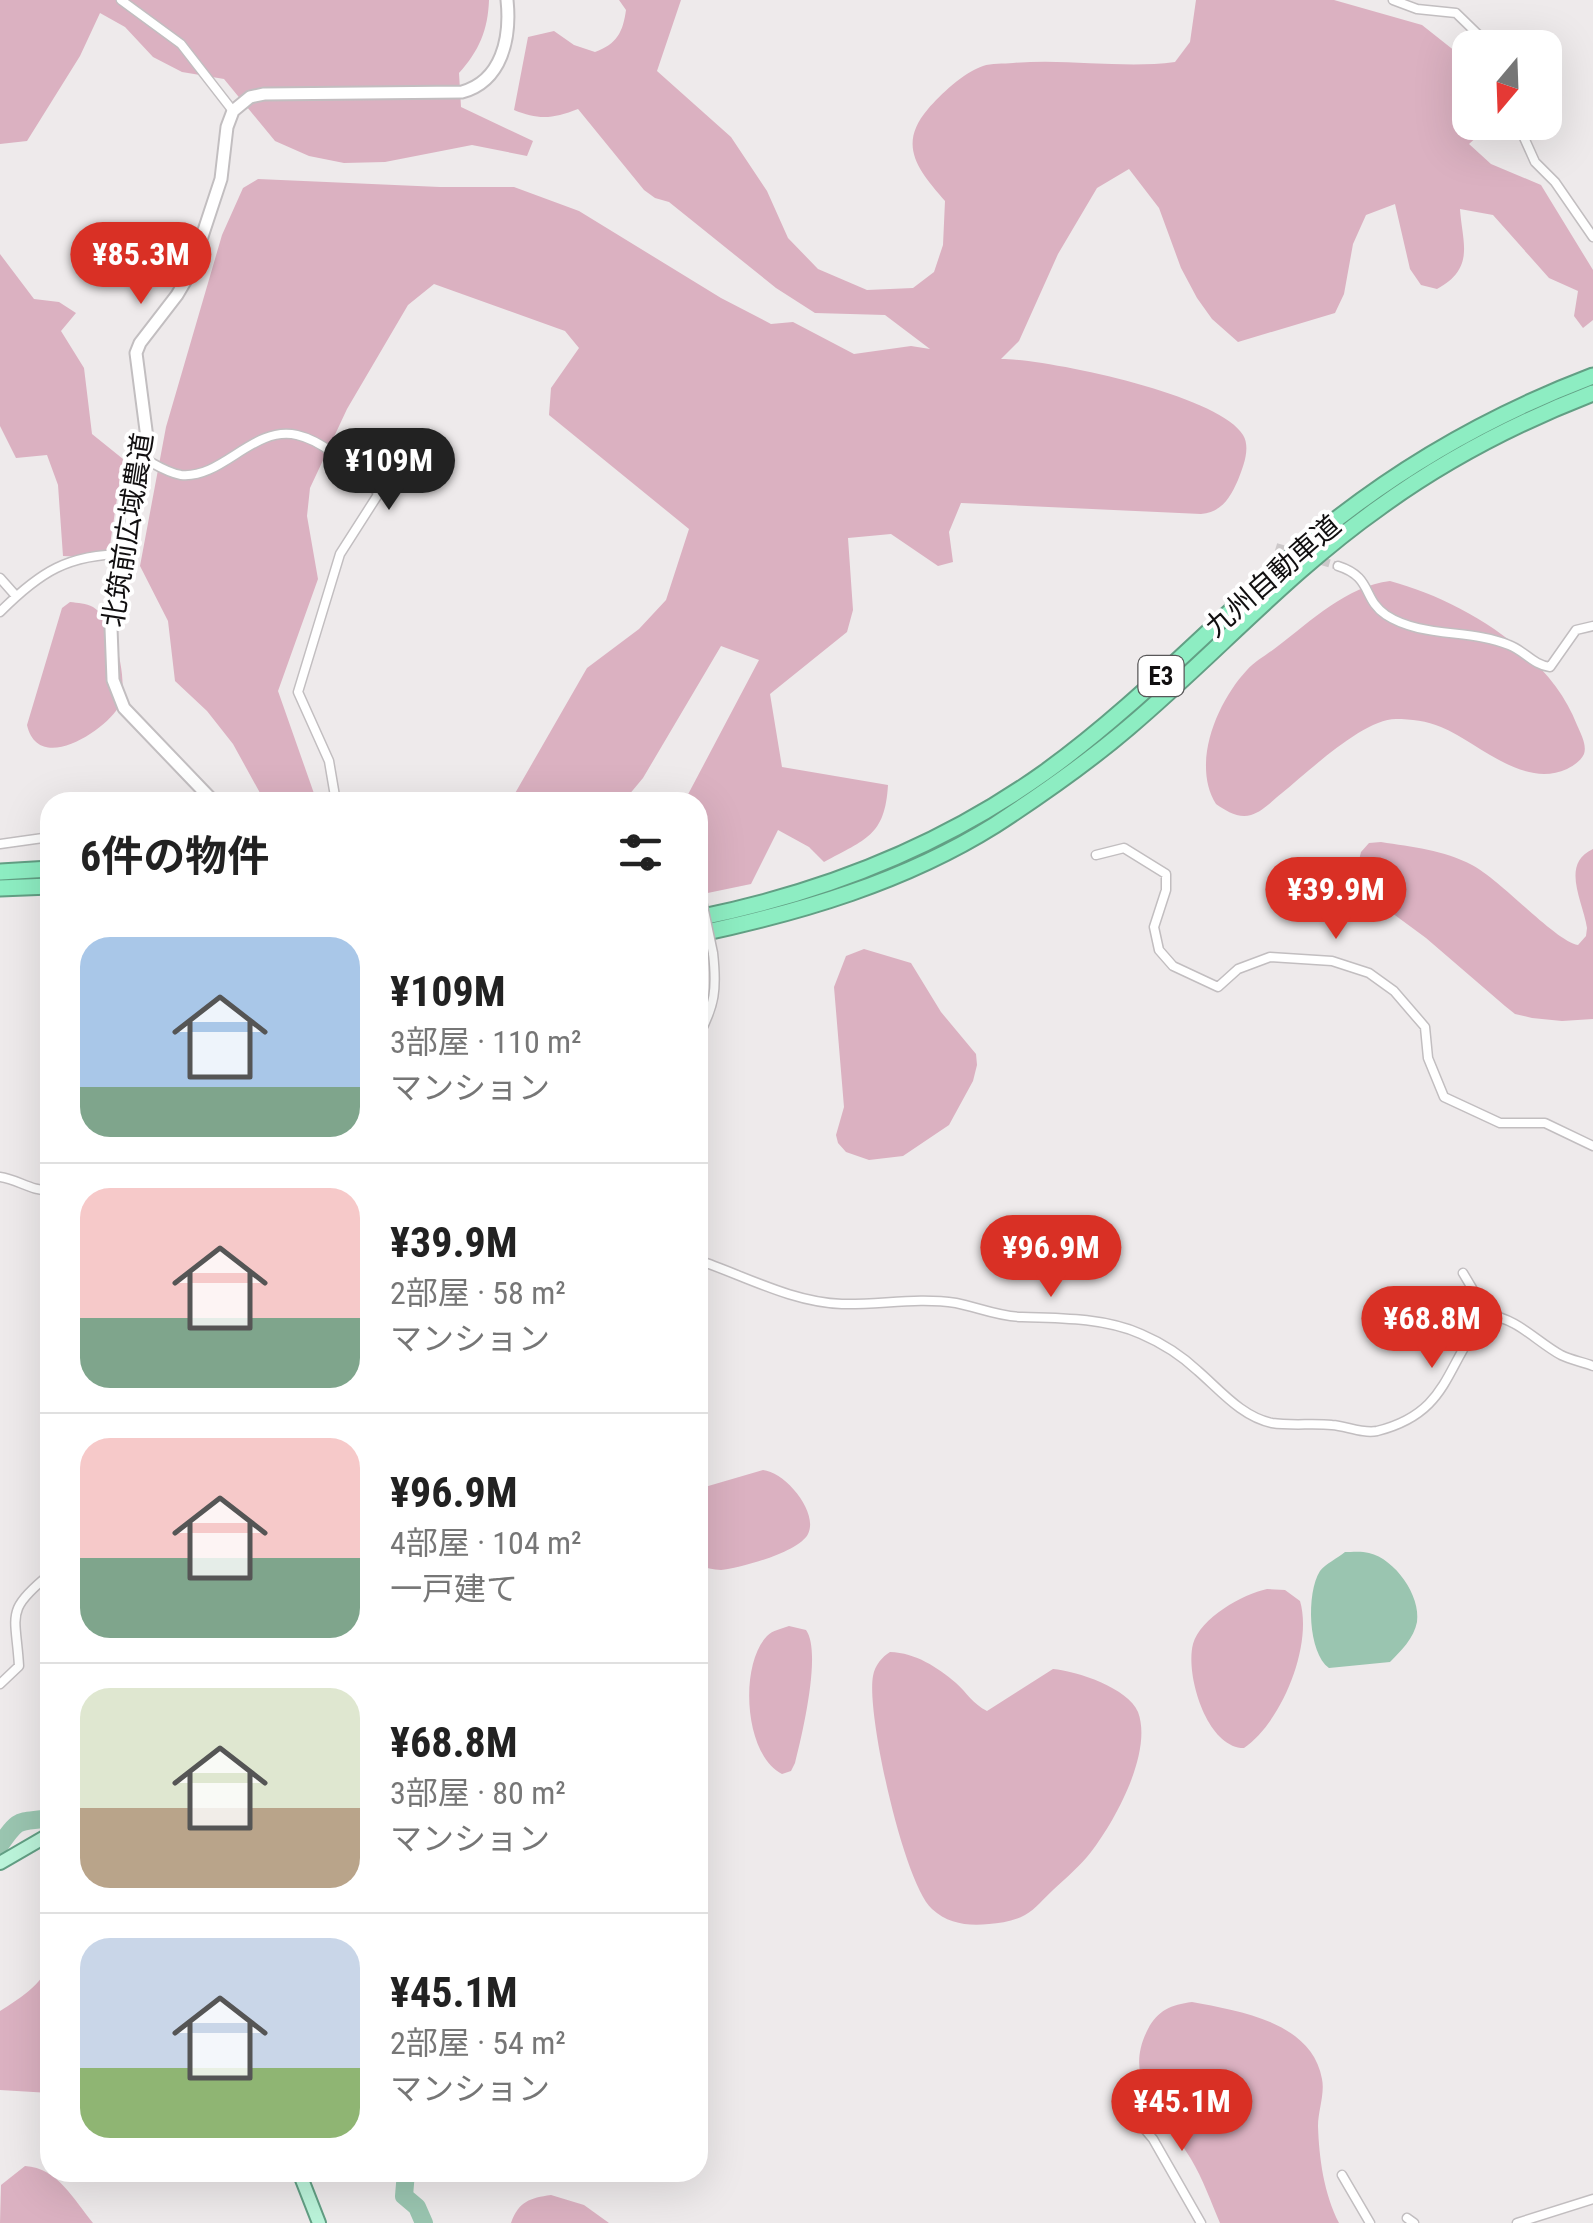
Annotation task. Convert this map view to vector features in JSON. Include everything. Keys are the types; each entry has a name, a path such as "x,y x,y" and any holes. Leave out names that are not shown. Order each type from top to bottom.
{"highway":[{"name":"九州自動車道","path":"708,915 829,884 939,837 994,805 1088,740 1317,535 1360,502 1454,440 1593,376"},
{"name":"九州自動車道","path":"708,931 834,899 942,854 990,828 1118,736 1314,559 1379,507 1490,438 1593,393"},
{"path":"0,872 40,870"},
{"path":"0,888 40,886"}],"main road":[{"path":"0,1863 40,1840"},
{"path":"303,2182 319,2223"}],"street":[{"path":"121,0 181,44 233,111 250,97 264,94 474,89 497,66 508,31 507,0"},
{"path":"1393,0 1417,9 1456,13 1473,30"},
{"name":"北筑前広域農道","path":"205,792 132,717 113,680 111,628 145,459 146,422 136,354 190,272 221,178 233,111"},
{"path":"1525,140 1535,162 1555,182 1593,236"},
{"path":"145,459 181,475 203,472 280,433 298,435 350,466 379,494 340,554 298,692 329,761 334,792"},
{"path":"0,612 62,564 93,554 126,554"},
{"path":"1338,566 1353,570 1383,613 1400,622 1510,645 1539,666 1550,667 1576,630 1593,626"},
{"path":"0,578 16,596"},
{"path":"0,844 40,838"},
{"path":"1096,854 1124,848 1166,874 1166,890 1154,927 1159,950 1174,966 1218,987 1238,969 1270,957 1332,961 1369,973 1394,991 1425,1027 1428,1058 1444,1097 1500,1123 1545,1123 1593,1146"},
{"path":"708,929 717,988 708,1018"},
{"path":"0,1176 40,1191"},
{"path":"708,1264 747,1280 842,1304 902,1300 952,1303 1021,1318 1116,1326 1173,1350 1225,1396 1260,1419 1274,1424 1340,1425 1374,1432 1434,1402 1488,1315"},
{"path":"1463,1273 1488,1315"},
{"path":"1488,1315 1529,1332 1562,1356 1593,1366"},
{"path":"0,1684 20,1666 14,1626 20,1601 40,1583"},
{"path":"1147,2084 1131,2113 1153,2140 1201,2223"},
{"path":"1342,2175 1370,2223"},
{"path":"1517,2223 1593,2199"}],"shaded area":[{"path":"0,0 489,0 481,40 459,73 461,107 533,141 527,156 472,145 385,162 344,163 309,156 275,141 224,79 182,72 153,57 125,27 100,13 80,56 27,141 0,144"},
{"path":"619,0 681,0 657,71 731,137 767,191 788,238 818,269 867,290 913,288 934,272 943,245 945,201 920,168 913,146 914,134 933,103 975,69 990,64 1033,62 1175,62 1190,42 1196,0 1334,0 1422,25 1452,49 1452,140 1473,140 1469,144 1491,164 1541,185 1593,270 1593,320 1583,328 1574,316 1578,291 1549,278 1493,215 1460,209 1462,263 1449,281 1437,289 1421,285 1410,269 1395,204 1366,215 1353,244 1344,294 1335,313 1238,342 1212,319 1197,298 1181,268 1159,208 1129,169 1097,188 1058,254 1019,341 1001,359 1055,365 1131,382 1202,406 1228,420 1243,435 1246,446 1232,493 1220,507 1201,514 961,503 949,532 953,562 938,566 891,534 848,538 853,610 847,632 770,694 782,767 888,785 883,815 871,834 824,862 809,847 778,830 751,884 708,893 708,792 689,792 759,660 721,646 631,792 516,792 587,668 639,629 666,600 689,529 549,415 551,388 579,348 565,331 434,284 408,305 347,409 310,488 307,516 318,579 278,691 313,792 259,792 233,744 207,711 175,681 168,621 140,566 166,427 222,235 243,188 258,179 514,187 579,211 771,324 793,322 854,354 911,346 930,349 885,315 815,313 776,288 669,202 644,190 578,109 546,117 514,110 528,37 554,31 574,45 595,52 614,41 626,10"},
{"path":"0,254 34,299 59,302 76,313 61,331 84,368 92,434 123,459 108,558 63,556 58,485 47,455 16,458 0,426"},
{"path":"1390,581 1445,601 1500,633 1525,653 1564,699 1583,740 1585,751 1581,759 1551,774 1534,773 1502,762 1441,727 1396,719 1383,721 1352,737 1255,813 1237,815 1216,804 1206,771 1207,752 1217,716 1236,683 1254,664 1330,606 1359,590"},
{"path":"70,602 93,607 108,625 119,654 122,698 110,718 86,737 57,747 44,746 33,739 27,725 62,608"},
{"path":"1369,843 1439,852 1472,865 1556,933 1578,945 1587,928 1576,873 1583,856 1593,849 1593,1019 1562,1021 1515,1014 1426,938 1369,896 1358,864"},
{"path":"864,949 911,963 941,1012 976,1054 977,1065 973,1081 949,1125 903,1156 869,1160 846,1152 836,1135 844,1107 834,987 846,956"},
{"path":"763,1470 772,1472 798,1494 809,1515 808,1534 782,1553 721,1570 708,1568 708,1486"},
{"path":"1345,1552 1369,1553 1388,1563 1404,1580 1415,1601 1415,1628 1390,1662 1329,1668 1317,1650 1311,1622 1316,1581 1322,1568"},
{"path":"1267,1589 1285,1590 1300,1601 1302,1639 1282,1702 1258,1736 1244,1748 1231,1745 1209,1723 1196,1691 1191,1657 1197,1634 1213,1616 1246,1596"},
{"path":"789,1626 806,1630 812,1656 806,1714 795,1763 791,1771 782,1774 769,1764 753,1730 749,1687 758,1649 769,1634"},
{"path":"890,1652 934,1666 987,1711 1053,1669 1113,1688 1138,1712 1141,1728 1136,1766 1111,1823 1082,1862 1025,1915 994,1924 959,1923 938,1914 921,1893 899,1834 875,1724 873,1676 879,1662"},
{"path":"40,1979 40,2092 0,2090 0,2011"},
{"path":"1192,2002 1271,2022 1304,2044 1316,2060 1323,2085 1318,2126 1321,2163 1339,2223 1220,2223 1195,2167 1149,2098 1139,2066 1141,2048 1156,2017 1171,2007"},
{"path":"25,2166 37,2168 40,2182 59,2182 93,2223 0,2223 1,2185"},
{"path":"551,2195 584,2205 609,2223 511,2223 526,2202"}],"waterway":[{"path":"0,1845 20,1822 40,1819"},
{"path":"405,2182 404,2196 417,2207 424,2223"}],"tunnel":[{"path":"1276,547 1338,566"}]}
